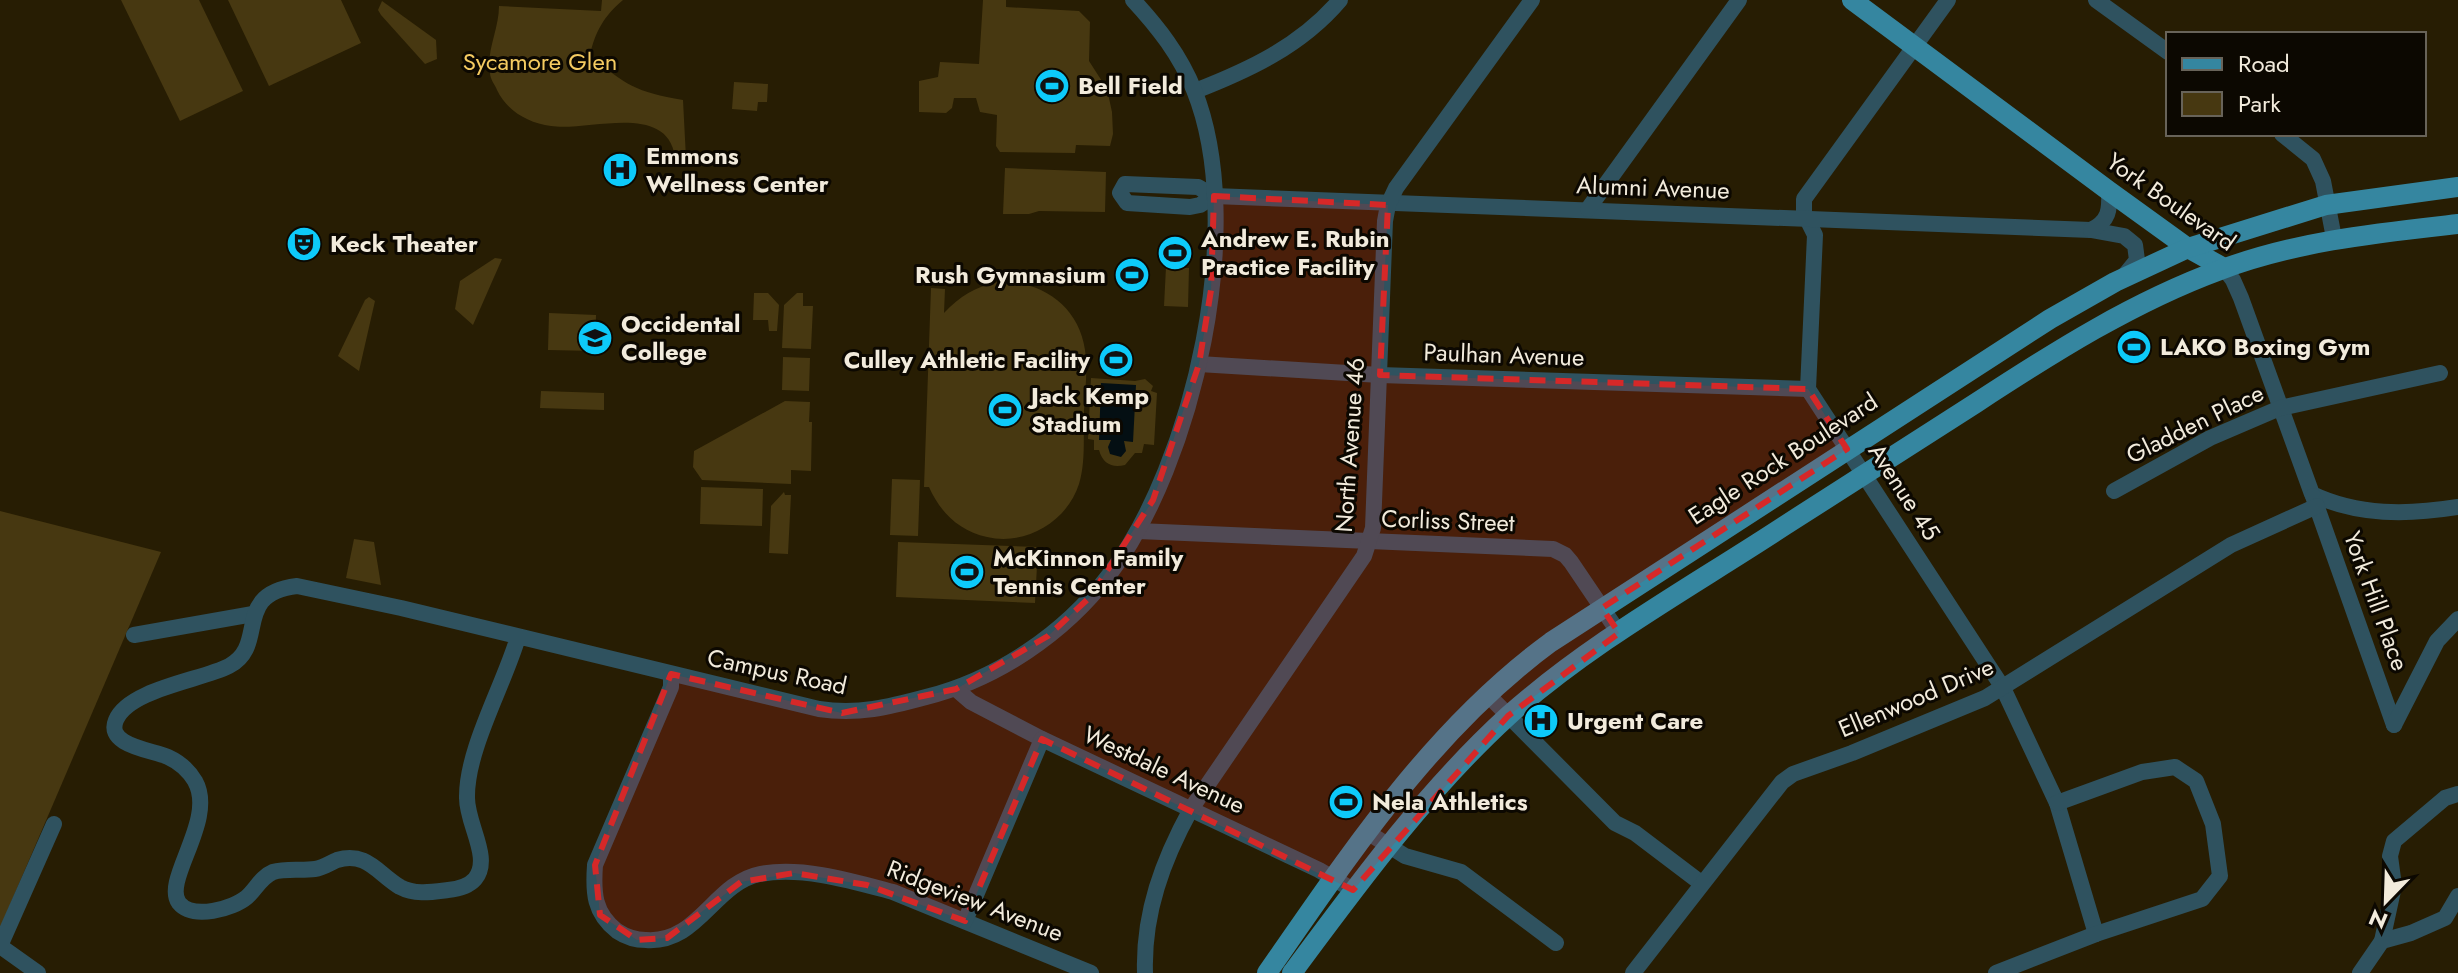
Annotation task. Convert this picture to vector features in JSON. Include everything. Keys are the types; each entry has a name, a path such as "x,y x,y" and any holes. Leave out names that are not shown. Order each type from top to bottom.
{"main road":[{"name":"York Boulevard","path":"1852,0 2188,248 2224,268"},
{"name":"Eagle Rock Boulevard","path":"1267,973 1413,772 1487,694 1547,644 2050,319 2115,282 2188,248 2326,205 2458,187"},
{"path":"1292,973 1353,890 1445,781 1508,716 1577,661 1619,633 2047,357 2112,319 2224,268 2334,238 2458,224"},
{"path":"2096,293 2112,319"}],"street":[{"name":"Campus Road","path":"134,635 253,614 275,591 297,586 842,713 884,709 956,689 1025,653 1070,618 1108,576 1138,531 1181,431 1199,364 1211,290 1214,196 1207,138 1195,91 1170,44 1133,0"},
{"path":"1195,91 1252,68 1283,50 1327,15 1340,0"},
{"name":"North Avenue 46","path":"1145,973 1146,935 1152,899 1172,843 1191,809 1364,556 1369,541 1373,528 1388,205 1396,188 1532,0"},
{"path":"1588,209 1739,0"},
{"path":"1808,389 1815,235 1802,206 1804,199 1948,0"},
{"path":"2096,0 2166,51"},
{"path":"2284,136 2313,159 2323,181 2334,238"},
{"name":"Alumni Avenue","path":"1214,196 1190,207 1127,203 1120,193 1125,184 1198,187 1214,196 1388,205 1588,209 2091,230 2124,236 2135,245 2137,260 2132,269 2115,282"},
{"path":"2091,230 2109,214 2109,191"},
{"name":"York Boulevard","path":"2224,268 2233,280 2315,500"},
{"name":"Paulhan Avenue","path":"1199,364 1380,375 1808,389"},
{"name":"Gladden Place","path":"2114,491 2210,438 2280,408 2440,373"},
{"name":"Avenue 45","path":"1808,389 2003,688 2057,803 2096,934"},
{"path":"2315,500 2395,513 2458,507"},
{"name":"Ellenwood Drive","path":"1633,973 1782,782 1793,774 1985,698 2231,545 2315,500"},
{"name":"York Hill Place","path":"2315,500 2394,725 2437,641 2458,619"},
{"name":"Corliss Street","path":"1138,531 1553,549 1571,562 1619,633"},
{"path":"253,614 249,638 239,658 220,670 182,680 149,694 122,711 114,729 117,737 126,743 168,757 183,766 195,781 200,795 198,825 177,878 175,894 178,902 197,911 216,910 237,903 267,875 278,871 314,869 347,858 368,861 401,887 413,892 458,889 471,883 481,868 482,857 468,815 467,785 518,637"},
{"name":"Ridgeview Avenue","path":"671,674 671,687 595,865 593,889 596,904 600,915 610,925 637,940 667,938 681,933 741,882 756,875 774,872 806,874 893,892 1091,973"},
{"name":"Westdale Avenue","path":"956,689 971,702 1042,739 1334,877 1353,890"},
{"path":"1487,694 1615,823 1635,833 1701,883"},
{"path":"965,921 1042,739"},
{"path":"1996,973 2096,934 2202,899 2220,876 2213,824 2196,781 2175,767 2142,772 2057,803"},
{"path":"2360,973 2382,941 2394,886 2390,856 2394,841 2445,798 2458,794"},
{"path":"38,973 0,946 54,824"},
{"path":"1367,832 1405,856 1461,872 1556,943"},
{"path":"2382,941 2411,933 2445,918 2458,896"}],"highlighted area":[{"path":"1214,196 1388,205 1380,375 1808,389 1847,449 1602,608 1619,633 1508,716 1353,890 1042,739 965,921 867,885 794,873 741,882 667,938 637,940 600,915 595,865 671,674 842,713 956,689 1048,636 1090,597 1153,500 1199,364 1211,290"}],"green space":[{"path":"121,0 199,0 243,91 180,121"},
{"path":"228,0 341,0 361,43 269,86"},
{"name":"Sycamore Glen","path":"602,0 623,0 601,25 590,55 632,86 683,100 686,158 675,157 669,140 657,129 642,124 566,127 534,122 512,110 497,90 489,65 499,6 601,11"},
{"path":"983,0 1006,0 1006,7 1079,11 1090,22 1089,61 1107,89 1112,112 1110,146 1076,145 1075,153 1000,152 996,146 997,115 980,112 976,98 954,98 952,108 946,113 919,112 919,81 938,77 940,62 979,64"},
{"path":"382,1 436,40 437,59 425,64 381,15 378,10"},
{"path":"734,82 768,84 767,102 758,102 757,111 732,109"},
{"path":"1005,168 1106,172 1105,212 1003,214"},
{"path":"495,258 502,259 473,325 455,309 460,281"},
{"path":"1166,267 1189,268 1188,307 1164,306"},
{"name":"Jack Kemp Stadium","path":"998,282 1043,291 1066,309 1081,334 1086,365 1083,466 1073,498 1055,520 1043,528 1016,538 1001,539 977,534 959,525 939,505 929,487 924,487 931,288 945,289 944,313 968,293"},
{"path":"754,293 768,293 779,305 777,331 769,331 768,320 753,320"},
{"path":"797,293 803,293 803,306 813,306 811,349 782,348 784,305"},
{"path":"369,297 375,301 359,371 338,356"},
{"path":"549,313 596,315 595,351 548,350"},
{"path":"783,357 810,358 809,391 782,390"},
{"path":"1091,378 1145,379 1153,386 1151,391 1157,393 1154,445 1144,444 1142,453 1135,453 1125,465 1109,464 1099,450 1094,450 1094,440 1088,439"},
{"path":"541,391 604,393 604,410 540,408"},
{"path":"785,401 810,402 811,471 791,470 791,484 702,480 693,467 694,451"},
{"path":"892,479 920,480 918,536 890,535"},
{"path":"701,487 763,489 762,526 700,524"},
{"path":"784,492 791,495 788,554 769,553 771,506"},
{"path":"0,511 161,552 0,928"},
{"path":"354,539 374,542 381,585 346,578"},
{"name":"McKinnon Family Tennis Center","path":"898,542 1038,547 1035,603 896,597"}],"shaded area":[{"path":"1101,383 1136,385 1133,442 1124,441 1126,451 1121,457 1110,454 1108,447 1111,440 1099,440"}],"place":[{"name":"Bell Field","path":"1052,86"},
{"name":"Emmons Wellness Center","path":"620,170"},
{"name":"Keck Theater","path":"304,244"},
{"name":"Andrew E. Rubin Practice Facility","path":"1175,253"},
{"name":"Rush Gymnasium","path":"1132,275"},
{"name":"Occidental College","path":"595,338"},
{"name":"LAKO Boxing Gym","path":"2134,347"},
{"name":"Culley Athletic Facility","path":"1116,360"},
{"name":"Jack Kemp Stadium","path":"1005,410"},
{"name":"McKinnon Family Tennis Center","path":"967,572"},
{"name":"Urgent Care","path":"1541,721"},
{"name":"Nela Athletics","path":"1346,802"}]}
